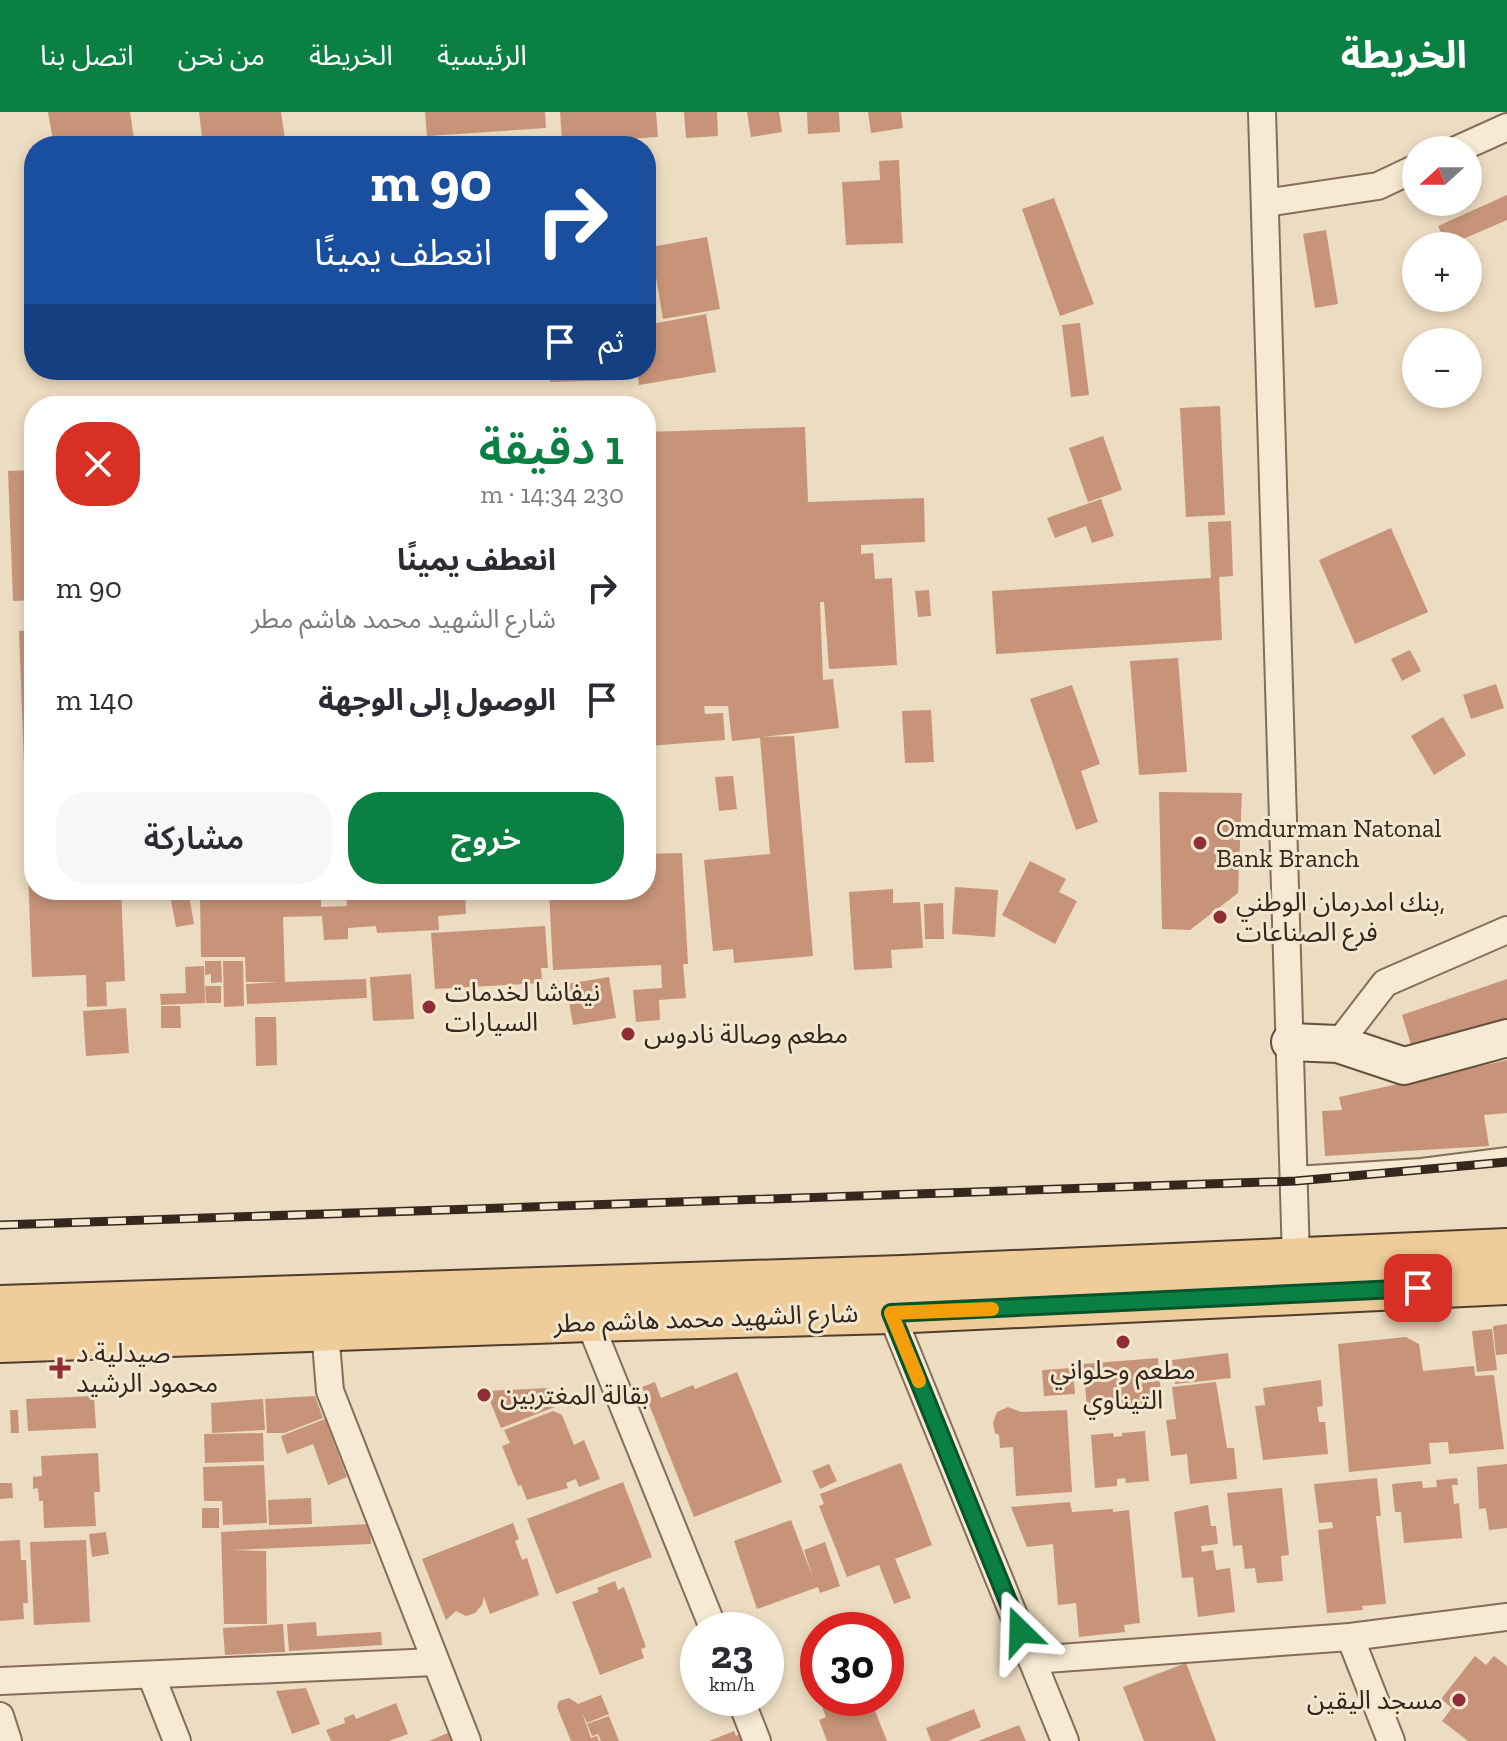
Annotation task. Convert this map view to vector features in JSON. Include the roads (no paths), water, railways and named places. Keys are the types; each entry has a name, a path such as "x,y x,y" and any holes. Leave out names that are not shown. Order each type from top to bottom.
{"main road":[{"name":"شارع الشهيد محمد هاشم مطر","path":"0,1306 587,1284 902,1276 1507,1249"},
{"name":"شارع الشهيد محمد هاشم مطر","path":"0,1342 891,1313 1507,1284"}],"street":[{"path":"1262,112 1296,1259"},
{"path":"1482,138 1507,127"},
{"path":"1265,203 1378,186 1402,175"},
{"path":"1338,1044 1385,983 1507,930"},
{"path":"1290,1042 1338,1044 1404,1066 1507,1038"},
{"path":"891,1313 1065,1741"},
{"path":"589,1321 707,1612"},
{"path":"325,1331 330,1391 467,1741"},
{"path":"1032,1660 1350,1637 1507,1617"},
{"path":"1350,1637 1391,1741"},
{"path":"0,1681 435,1662"},
{"path":"151,1675 177,1741"},
{"path":"0,1716 8,1741"},
{"path":"747,1716 757,1741"}],"lane":[{"path":"1295,1173 1421,1165 1507,1154"}],"railway":[{"path":"0,1225 1296,1181 1507,1162"}],"place":[{"name":"Omdurman Natonal Bank Branch","path":"1200,843"},
{"name":"بنك امدرمان الوطني, فرع الصناعات","path":"1220,917"},
{"name":"نيفاشا لخدمات السيارات","path":"429,1007"},
{"name":"مطعم وصالة نادوس","path":"628,1034"},
{"name":"مطعم وحلواني التيناوي","path":"1123,1342"},
{"name":"صيدلية د محمود الرشيد","path":"60,1368"},
{"name":"بقالة المغتربين","path":"484,1395"},
{"name":"مسجد اليقين","path":"1459,1700"}]}
